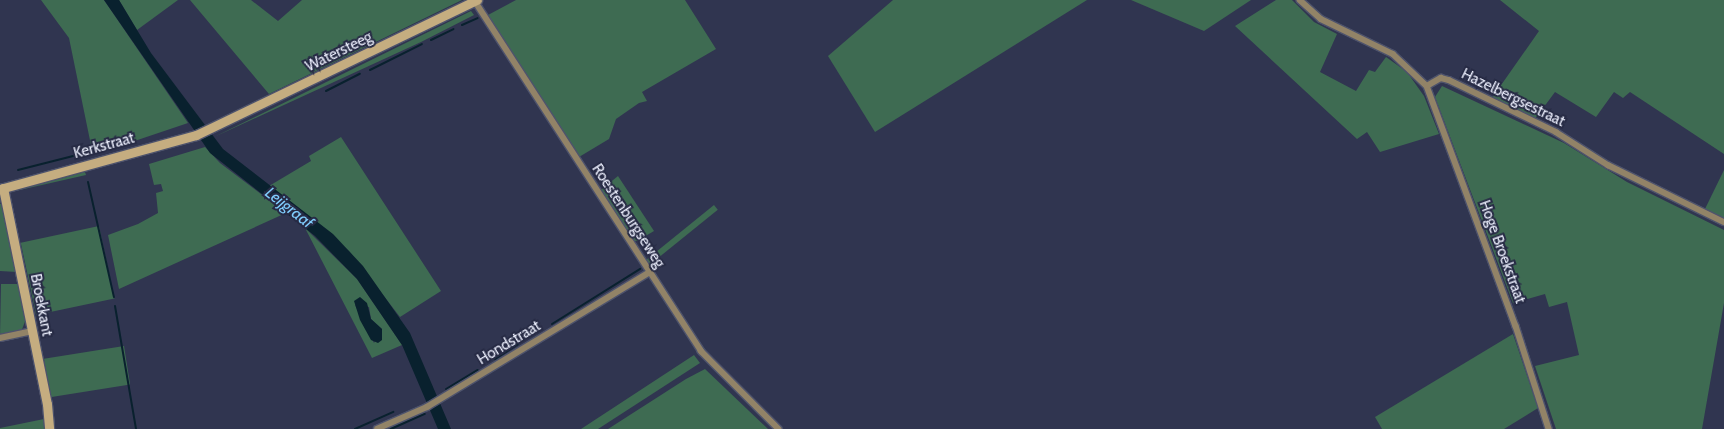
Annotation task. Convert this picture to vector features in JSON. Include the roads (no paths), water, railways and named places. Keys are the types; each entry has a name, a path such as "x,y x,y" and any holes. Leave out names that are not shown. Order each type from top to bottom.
{"street":[{"path":"1300,0 1321,19 1393,54 1427,86"},
{"name":"Watersteeg","path":"212,129 476,1"},
{"name":"Roestenburgseweg","path":"476,1 701,351 779,429"},
{"name":"Hazelbergsestraat","path":"1427,86 1441,78 1449,80 1556,132 1608,165 1724,222"},
{"name":"Hoge Broekstraat","path":"1427,86 1516,326 1549,429"},
{"name":"Kerkstraat","path":"1,186 196,135 212,129"},
{"name":"Broekkant","path":"1,186 47,404 49,429"},
{"name":"Hondstraat","path":"377,429 427,407 650,272"},
{"path":"0,338 32,331"}],"water":[{"name":"Leijgraaf","path":"104,0 119,0 151,53 223,149 333,234 363,266 410,333 451,429 438,429 402,345 357,279 315,236 210,153"},
{"path":"360,297 367,303 371,319 382,329 382,340 378,343 371,340 360,320 354,301"}],"waterway":[{"path":"462,25 478,18"},
{"path":"431,40 454,29"},
{"path":"370,70 422,44"},
{"path":"326,91 360,74"},
{"path":"18,170 81,154"},
{"path":"88,182 114,297"},
{"path":"552,324 640,269"},
{"path":"115,306 136,429"},
{"path":"495,359 518,344"},
{"path":"446,389 478,370"},
{"path":"355,429 393,412"},
{"path":"391,429 425,414"}]}
